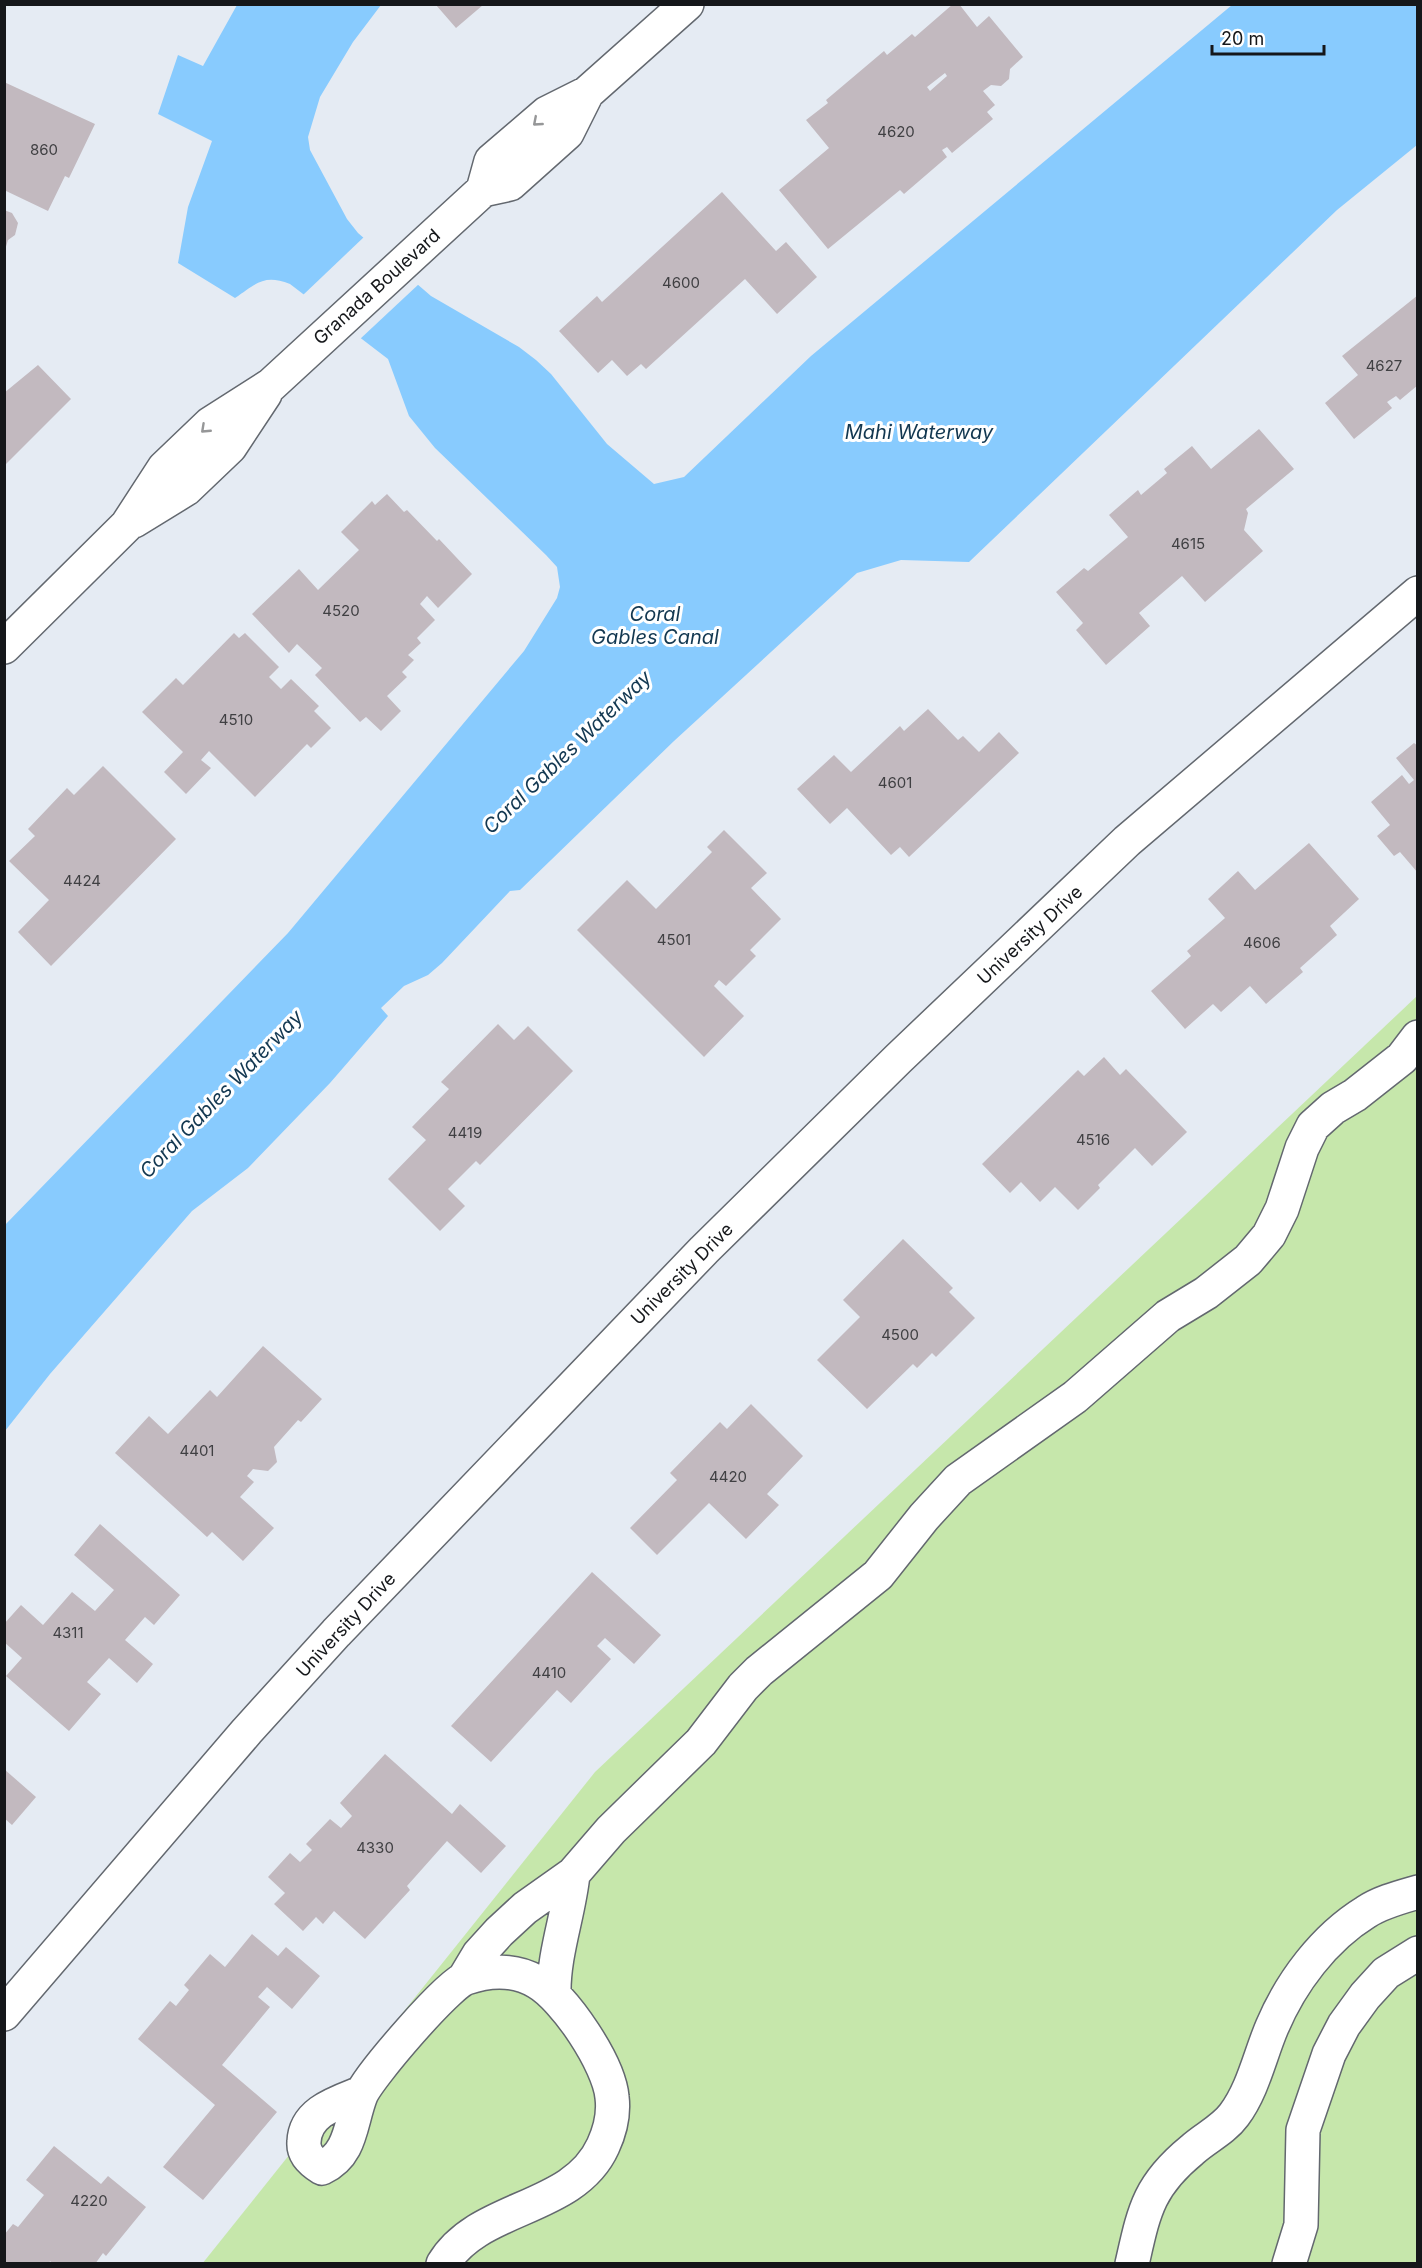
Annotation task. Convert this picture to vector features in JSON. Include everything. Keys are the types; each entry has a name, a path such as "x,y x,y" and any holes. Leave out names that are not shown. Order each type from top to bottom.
{"street":[{"name":"Granada Boulevard","path":"4,647 127,525 186,489 230,447 271,386 483,190 510,184 567,133 587,93 687,4"},
{"name":"University Drive","path":"4,2014 247,1731 336,1633 688,1266 898,1059 1135,834 1418,593"},
{"path":"361,2094 410,2031 464,1979 479,1954 500,1932 525,1908 573,1874 611,1830 701,1742 743,1687 759,1671 879,1575 924,1517 958,1480 1075,1397 1167,1316 1206,1293 1248,1260 1269,1235 1282,1209 1302,1148 1313,1126 1332,1108 1355,1095 1402,1058 1418,1037"},
{"path":"554,1995 553,1976 570,1901 573,1874"},
{"path":"1132,2264 1144,2212 1155,2187 1173,2165 1234,2115 1246,2095 1272,2026 1292,1987 1337,1935 1367,1911 1418,1892"},
{"path":"1289,2264 1301,2225 1303,2130 1329,2054 1344,2025 1365,1996 1386,1973 1418,1953"},
{"path":"443,2264 452,2248 469,2234 576,2180 603,2147 612,2119 612,2096 603,2066 583,2033 554,1995 537,1981 515,1973 495,1972 464,1979"}],"green space":[{"path":"1417,996 1417,2263 202,2264 595,1772"}],"water":[{"path":"237,5 381,5 353,42 320,97 308,137 310,150 347,219 358,233 431,296 519,347 536,360 551,374 607,444 654,484 684,477 811,356 1232,5 1417,5 1417,145 1337,210 969,562 901,560 857,573 674,741 520,890 510,891 442,963 428,975 404,986 381,1008 388,1016 330,1083 248,1168 192,1211 50,1374 5,1431 5,1225 288,933 524,651 557,598 560,587 557,567 435,448 409,416 388,359 290,284 267,280 255,284 235,298 178,263 188,207 212,141 158,114 178,55 203,66"}],"pier":[{"path":"365,236 420,283 359,340 302,296"}],"building":[{"path":"953,4 959,4 977,27 989,16 1023,57 1010,69 1009,79 1001,86 991,85 983,91 995,105 987,112 993,119 952,153 947,147 942,150 947,157 904,194 900,190 828,249 779,190 829,148 806,120 828,103 826,100 884,51 887,55 912,34 915,37","holes":["945,73 947,76 930,91 927,87"]},
{"path":"436,5 483,5 456,28"},
{"path":"4,82 95,124 69,178 65,176 48,211 4,190"},
{"path":"722,192 776,251 786,242 817,277 777,314 745,279 646,369 641,364 627,376 612,360 598,373 559,331 597,296 602,302"},
{"path":"4,210 12,213 18,223 15,235 8,240 5,250"},
{"path":"1418,295 1418,385 1400,400 1396,396 1387,402 1392,408 1354,439 1325,403 1358,375 1342,356"},
{"path":"38,365 71,399 4,466 4,393"},
{"path":"1259,429 1294,469 1246,509 1248,513 1244,530 1263,551 1205,602 1182,576 1139,613 1150,626 1106,665 1076,630 1083,623 1056,592 1084,568 1088,571 1128,537 1109,515 1138,490 1141,495 1167,473 1164,469 1192,446 1211,469"},
{"path":"387,494 404,512 407,510 437,541 439,539 472,574 438,608 427,596 420,604 435,620 417,638 421,643 408,655 414,660 402,672 407,677 387,696 401,711 381,731 366,717 360,722 315,675 322,668 297,644 289,653 252,614 299,569 318,590 359,550 341,532 372,501 375,505"},
{"path":"234,633 239,638 245,633 279,667 269,677 281,689 291,679 319,706 314,711 331,728 311,748 307,744 255,797 209,751 201,760 211,768 186,794 164,772 183,752 142,712 176,678 183,685"},
{"path":"928,709 958,740 963,736 979,752 999,732 1019,753 909,857 900,847 891,855 847,808 830,824 797,789 834,755 851,772 900,726 904,731"},
{"path":"1414,743 1418,746 1418,873 1400,852 1394,856 1377,836 1390,825 1371,802 1402,775 1409,784 1414,780 1396,758"},
{"path":"103,766 176,839 51,966 18,932 49,900 9,861 35,836 28,829 67,788 74,795"},
{"path":"724,830 767,873 751,888 781,919 750,950 756,956 726,986 719,980 714,986 744,1016 704,1057 577,930 627,880 656,909 712,852 707,847"},
{"path":"1309,843 1359,899 1330,926 1337,935 1300,968 1303,972 1266,1004 1250,986 1221,1012 1213,1004 1185,1029 1151,991 1191,956 1187,951 1225,918 1208,899 1238,871 1255,890"},
{"path":"498,1024 514,1040 528,1026 573,1071 480,1165 476,1161 448,1189 465,1206 440,1231 388,1179 426,1140 412,1127 449,1089 441,1082"},
{"path":"1104,1057 1120,1075 1126,1069 1187,1132 1152,1166 1135,1148 1098,1185 1100,1188 1078,1210 1055,1187 1040,1202 1021,1182 1010,1193 982,1164 1078,1070 1084,1076"},
{"path":"903,1239 953,1288 949,1292 975,1318 936,1357 932,1353 917,1368 913,1364 867,1409 817,1360 860,1317 843,1300"},
{"path":"263,1346 322,1399 301,1422 298,1420 274,1447 277,1462 268,1471 253,1469 247,1476 254,1482 240,1497 274,1528 243,1561 212,1532 207,1537 115,1453 149,1416 168,1434 210,1390 217,1397"},
{"path":"751,1404 803,1456 767,1494 779,1505 746,1539 709,1503 657,1555 630,1528 677,1480 670,1473 720,1422 727,1429"},
{"path":"100,1524 180,1595 154,1625 145,1617 125,1640 153,1664 137,1683 109,1658 87,1682 101,1694 69,1731 6,1676 22,1658 4,1642 4,1624 21,1605 43,1625 72,1592 95,1611 114,1590 74,1555"},
{"path":"592,1572 661,1635 634,1664 605,1638 597,1646 611,1659 571,1703 557,1690 491,1762 451,1726"},
{"path":"385,1754 452,1814 460,1804 506,1846 481,1873 447,1841 407,1886 410,1890 365,1939 334,1911 323,1924 316,1917 303,1931 274,1904 285,1893 268,1877 290,1853 300,1862 312,1850 306,1844 330,1819 341,1828 352,1816 340,1803"},
{"path":"4,1769 36,1797 12,1825 4,1818"},
{"path":"252,1934 278,1956 286,1947 320,1976 292,2009 267,1987 258,1997 270,2007 222,2065 277,2112 203,2200 163,2167 215,2105 138,2039 170,2001 176,2006 189,1990 184,1985 210,1954 225,1967"},
{"path":"54,2146 101,2184 108,2176 146,2207 106,2256 103,2253 95,2264 53,2264 50,2261 49,2264 4,2264 4,2235 13,2224 18,2227 44,2195 26,2180"}],"water label":[{"name":"Mahi Waterway","path":"919,432"},
{"name":"Coral Gables Canal","path":"655,626"},
{"name":"Coral Gables Waterway","path":"567,752"},
{"name":"Coral Gables Waterway","path":"221,1094"}]}
